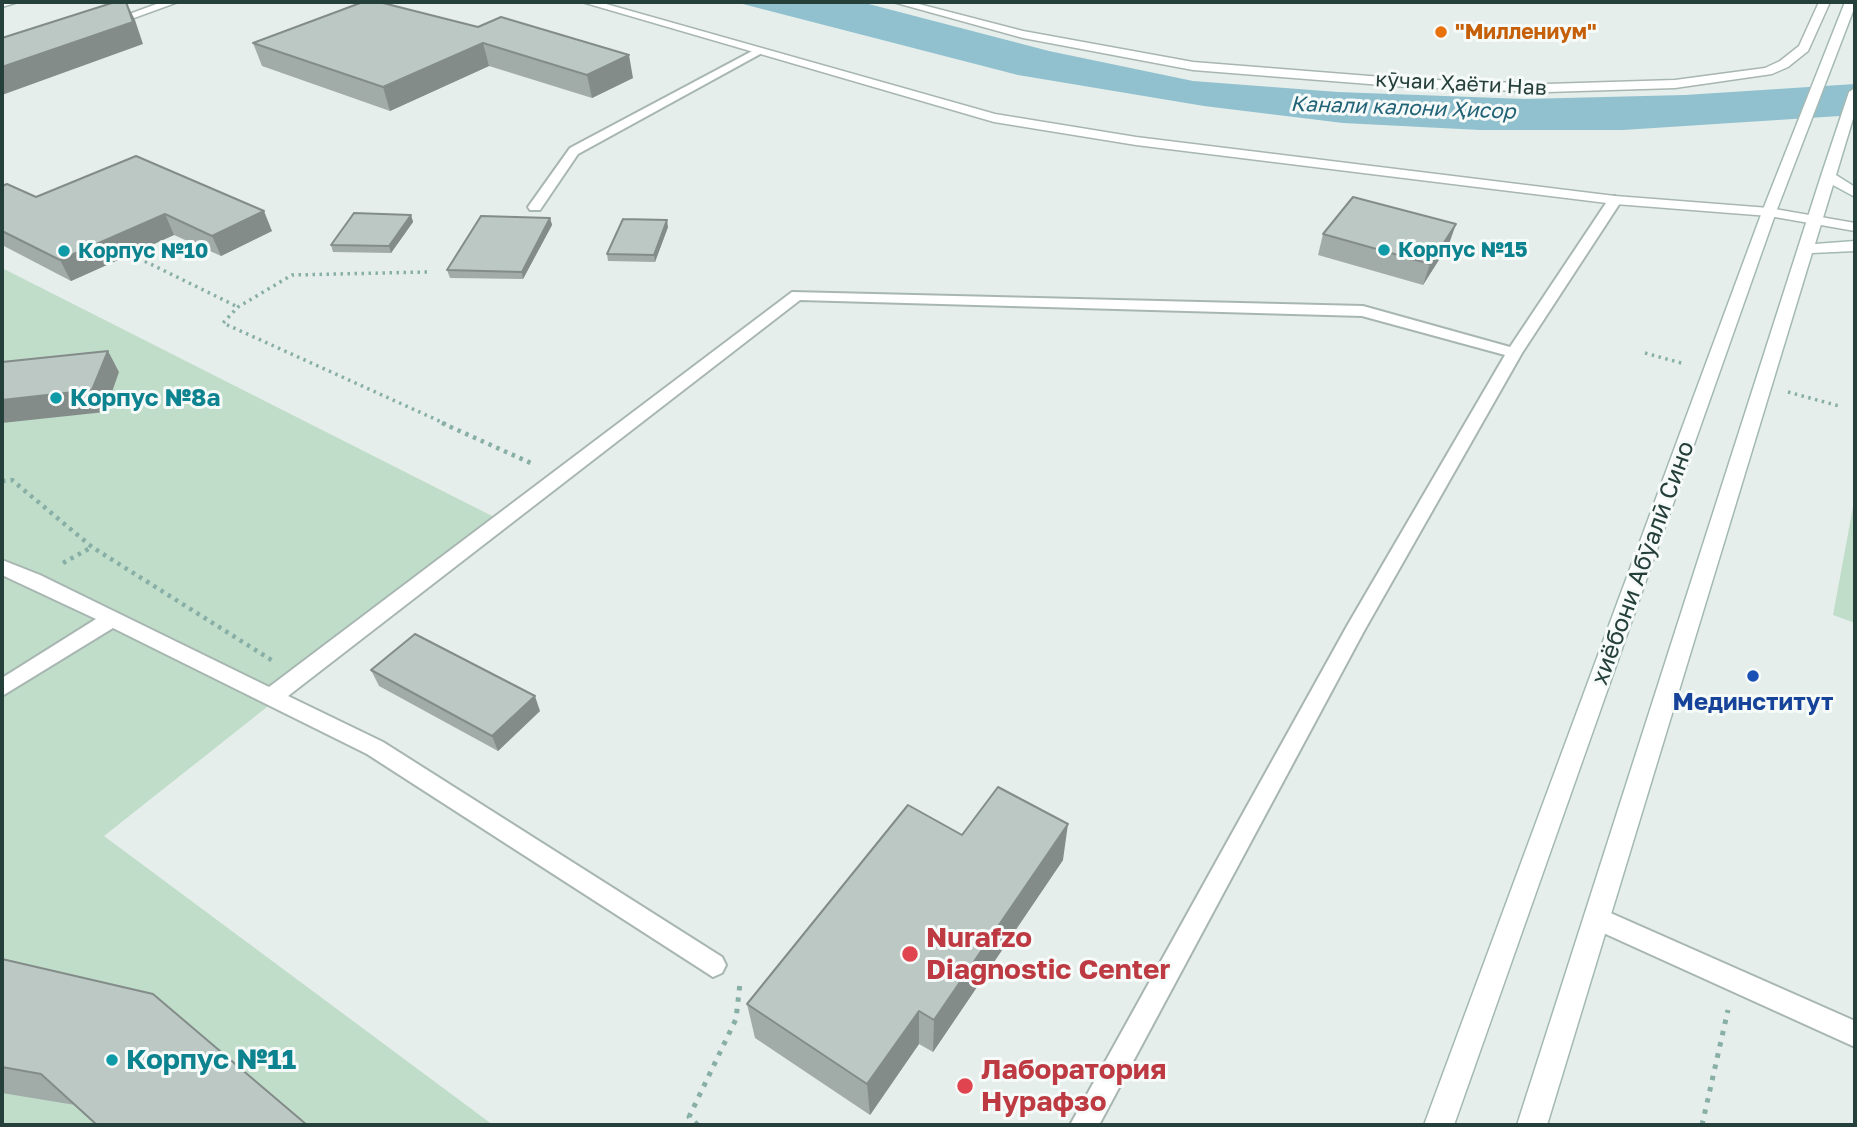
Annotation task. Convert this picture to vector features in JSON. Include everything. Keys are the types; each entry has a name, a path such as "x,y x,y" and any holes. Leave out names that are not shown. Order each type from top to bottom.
{"main road":[{"path":"2,4 12,2"},
{"path":"93,29 172,2"},
{"path":"588,2 994,118 1136,141 1615,200 1769,212 1855,227"},
{"name":"кӯчаи Ҳаёти Нав","path":"899,2 1023,34 1193,66 1420,83 1547,89 1675,84 1768,71 1784,64 1804,48 1824,2"},
{"name":"хиёбони Абӯалӣ Сино","path":"1439,1125 1769,212 1852,2"},
{"path":"1532,1125 1855,92"},
{"path":"1830,170 1855,193"},
{"path":"1805,249 1855,246"}],"lane":[{"path":"535,207 574,151 758,51"},
{"path":"1084,1125 1354,631 1514,353 1615,200"},
{"path":"271,697 797,295 1363,311 1514,353"},
{"path":"2,567 375,748 713,965"},
{"path":"2,688 112,619"},
{"path":"1597,918 1734,982 1855,1034"}],"path":[{"path":"114,246 238,307"},
{"path":"427,272 292,275 238,307 223,323 560,476"},
{"path":"2,481 12,480 92,547 298,677"},
{"path":"698,1125 689,1117 736,1019 741,983 713,965"},
{"path":"1702,1125 1734,982"}],"green space":[{"path":"2,268 502,521 104,836 493,1125 2,1125"},
{"path":"1855,496 1855,623 1833,615"}],"water":[{"name":"Канали калони Ҳисор","path":"735,2 861,2 1049,51 1193,81 1338,92 1525,99 1685,95 1855,84 1855,115 1623,130 1480,130 1343,123 1204,106 1018,75"}],"building":[{"path":"115,2 126,2 133,22 2,67 2,38"},
{"path":"363,2 379,2 478,27 501,17 629,55 587,75 483,43 383,87 253,43"},
{"path":"136,156 264,211 212,236 165,214 60,260 2,231 2,186 7,184 36,197"},
{"path":"1353,197 1456,224 1430,264 1323,234"},
{"path":"354,213 411,215 389,246 331,245"},
{"path":"481,216 550,218 522,272 447,270"},
{"path":"623,219 667,220 654,255 607,254"},
{"path":"108,351 92,390 2,400 2,362"},
{"path":"415,634 535,696 492,736 371,670"},
{"name":"Nurafzo Diagnostic Center","path":"998,787 1068,824 934,1020 919,1011 867,1084 747,1004 908,805 962,835"},
{"name":"Корпус №11","path":"2,959 153,994 307,1125 97,1125 41,1074 2,1067"}],"place":[{"name":"\"Миллениум\"","path":"1441,32"},
{"name":"Корпус №15","path":"1384,250"},
{"name":"Корпус №10","path":"64,251"},
{"name":"Корпус №8а","path":"56,398"},
{"name":"Мединститут","path":"1753,676"},
{"name":"Nurafzo Diagnostic Center","path":"910,954"},
{"name":"Корпус №11","path":"112,1060"},
{"name":"Лаборатория Нурафзо","path":"965,1086"}]}
